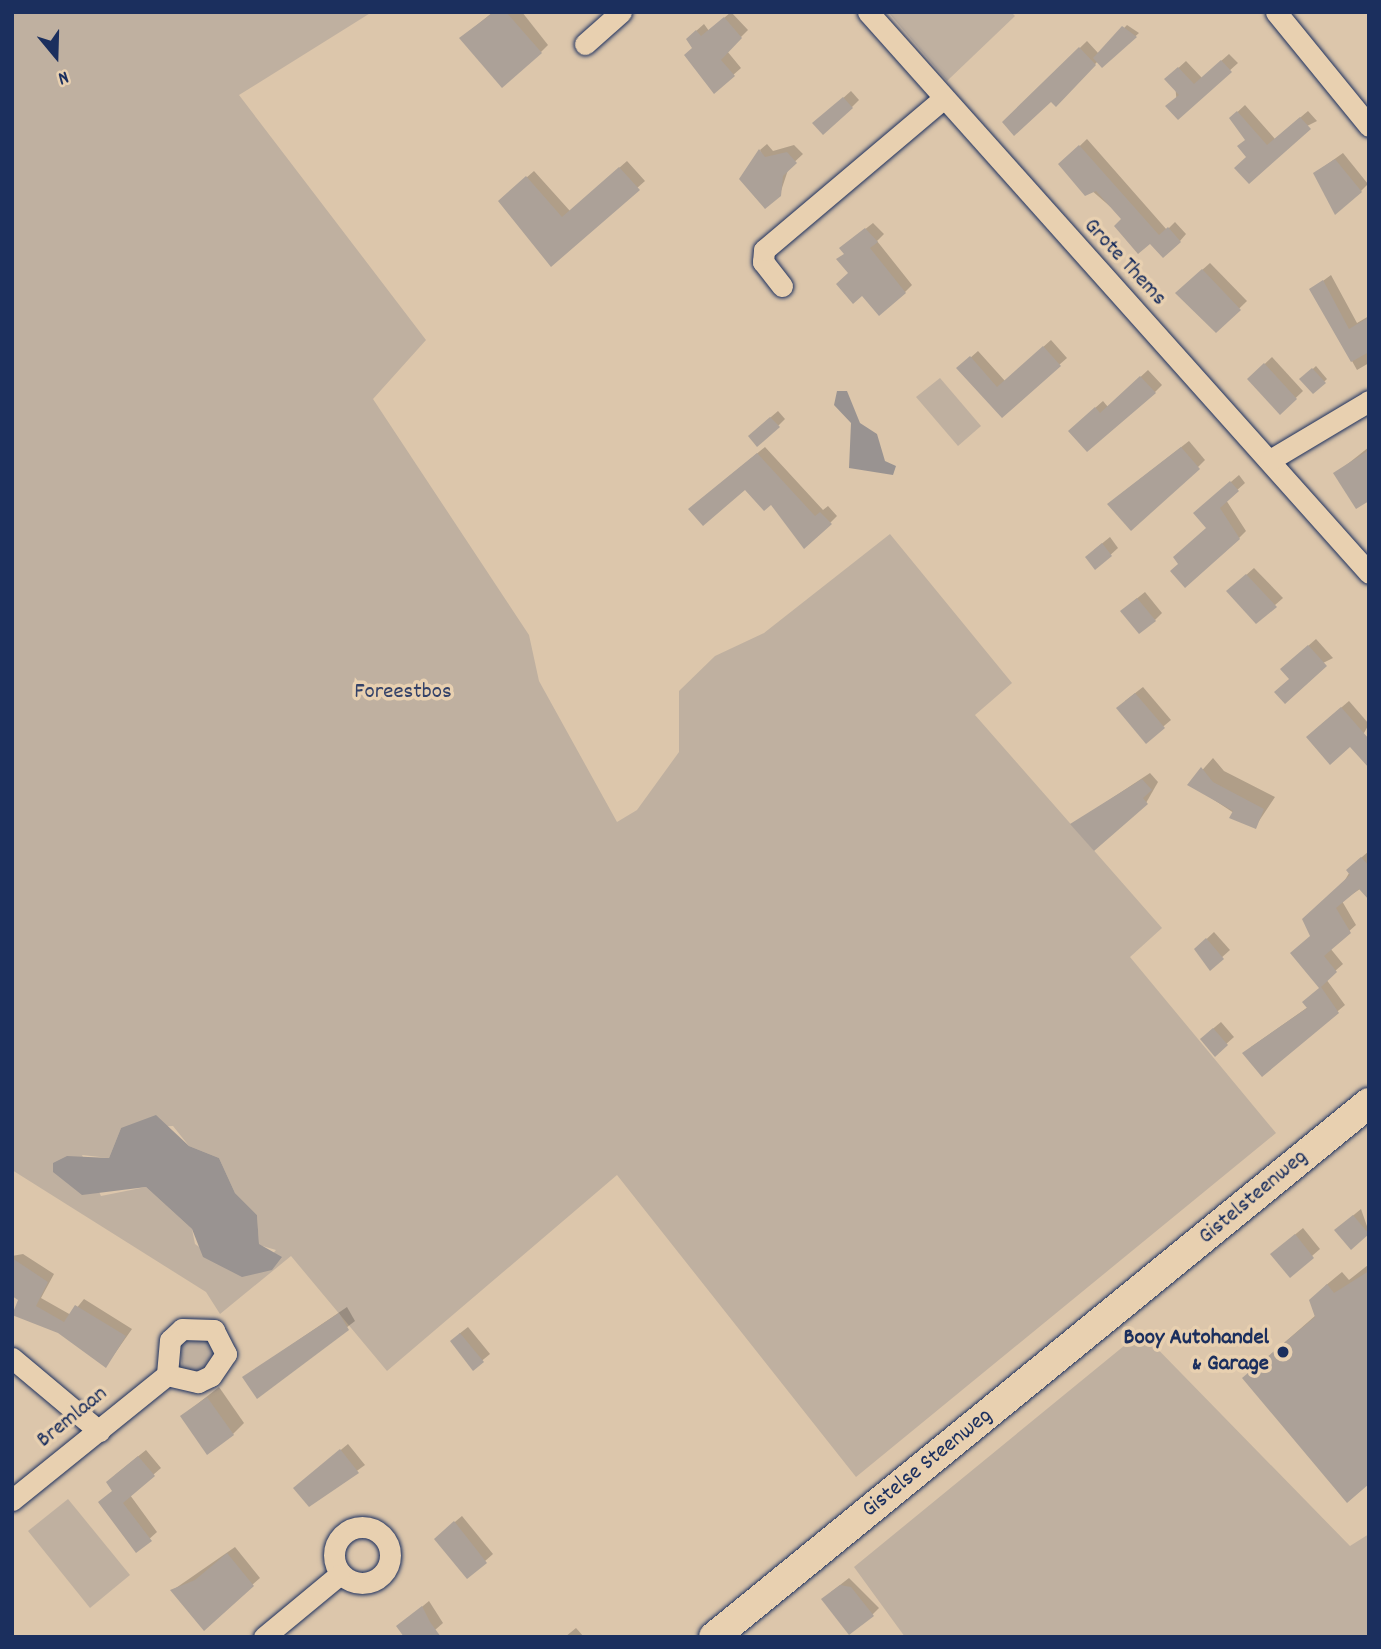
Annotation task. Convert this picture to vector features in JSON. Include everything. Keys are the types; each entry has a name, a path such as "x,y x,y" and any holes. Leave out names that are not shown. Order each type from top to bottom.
{"main road":[{"name":"Gistelsteenweg","path":"1141,1291 1368,1105"},
{"name":"Gistelse Steenweg","path":"715,1637 1141,1291"}],"street":[{"path":"585,44 621,12"},
{"name":"Grote Thems","path":"868,12 1369,573"},
{"path":"1276,12 1369,126"},
{"path":"782,286 763,262 764,250 943,99"},
{"path":"1270,460 1369,401"},
{"path":"12,1358 99,1431"},
{"name":"Bremlaan","path":"12,1500 167,1376"},
{"path":"264,1637 339,1575"}],"green space":[{"name":"Foreestbos","path":"12,12 372,12 239,95 426,340 373,399 529,635 539,681 617,822 637,810 679,752 679,691 715,656 764,633 890,534 1012,683 975,715 1162,928 1130,957 1276,1133 856,1477 617,1175 387,1371 291,1256 220,1314 206,1292 12,1170","holes":["173,1126 189,1146 219,1158 235,1193 257,1215 259,1245 276,1250 255,1274 235,1273 195,1244 192,1229 146,1187 101,1196 82,1155 109,1158 121,1128"]},
{"path":"888,12 1011,12 1015,16 947,81"},
{"path":"940,378 981,426 958,446 916,397"},
{"path":"1141,1332 1350,1546 1369,1534 1369,1637 905,1637 854,1567"},
{"path":"205,1334 217,1351 205,1372 183,1370 179,1341"},
{"path":"68,1499 130,1575 90,1608 28,1531"}],"shaded area":[{"path":"837,391 847,391 860,423 877,434 885,461 896,466 893,475 849,468 851,423 834,405"},
{"path":"156,1115 189,1146 219,1158 235,1193 257,1215 259,1244 282,1257 272,1270 242,1277 203,1257 192,1229 146,1187 82,1195 53,1172 53,1163 67,1156 109,1158 121,1128"}],"building":[{"path":"494,12 506,12 542,53 502,88 459,38"},
{"path":"724,17 742,38 721,60 735,76 714,94 684,55 692,48 686,39 696,30 701,36"},
{"path":"1122,26 1137,37 1102,68 1093,58"},
{"path":"1079,47 1096,65 1056,107 1051,102 1014,136 1002,122"},
{"path":"1221,60 1232,72 1178,120 1165,106 1179,95 1164,79 1178,67 1194,84"},
{"path":"843,97 853,108 823,135 812,123"},
{"path":"1237,111 1267,145 1300,117 1311,129 1249,184 1234,168 1246,157 1237,146 1245,140 1229,118"},
{"path":"1079,145 1159,235 1168,227 1181,242 1163,258 1150,244 1138,254 1114,226 1121,219 1096,191 1085,196 1058,164"},
{"path":"759,149 765,157 787,152 797,163 783,176 781,196 765,209 739,179"},
{"path":"1335,159 1362,192 1335,215 1313,173"},
{"path":"619,167 640,190 551,267 498,201 526,176 562,217"},
{"path":"865,228 878,242 870,248 906,293 879,316 862,296 853,304 836,284 848,273 836,259 844,254 839,248"},
{"path":"1202,269 1241,310 1216,333 1175,293"},
{"path":"1323,280 1349,329 1369,317 1369,352 1351,362 1309,289"},
{"path":"1043,346 1061,366 1002,418 956,368 970,356 997,387"},
{"path":"1264,363 1297,399 1280,415 1247,379"},
{"path":"1312,368 1326,383 1313,394 1299,379"},
{"path":"1140,376 1156,393 1087,452 1068,431 1095,407 1100,413"},
{"path":"770,417 780,427 757,447 748,436"},
{"path":"1181,447 1200,469 1131,531 1107,504"},
{"path":"1369,450 1369,501 1356,509 1333,473"},
{"path":"757,453 815,516 820,512 832,524 804,549 771,505 764,511 745,490 703,526 688,509"},
{"path":"1230,481 1239,491 1220,508 1240,539 1185,588 1170,571 1178,564 1173,557 1206,528 1193,513"},
{"path":"1102,543 1112,556 1095,570 1085,557"},
{"path":"1246,574 1277,607 1256,624 1226,591"},
{"path":"1137,598 1156,621 1139,634 1120,611"},
{"path":"1308,645 1327,666 1285,704 1274,692 1289,679 1280,669"},
{"path":"1135,693 1165,728 1146,744 1116,708"},
{"path":"1341,707 1369,739 1369,768 1350,747 1330,765 1306,737"},
{"path":"1201,767 1213,782 1264,809 1256,829 1229,818 1233,811 1187,785"},
{"path":"1142,779 1152,790 1143,798 1148,804 1094,851 1070,824"},
{"path":"1361,857 1369,866 1369,900 1359,889 1336,908 1351,933 1324,956 1337,972 1321,987 1339,1013 1262,1077 1242,1053 1307,1008 1302,1002 1319,988 1290,953 1310,936 1302,919 1350,875 1346,870"},
{"path":"1206,938 1224,959 1210,971 1194,949"},
{"path":"1213,1028 1228,1045 1215,1057 1200,1039"},
{"path":"1353,1215 1369,1234 1351,1250 1334,1230"},
{"path":"1295,1234 1314,1258 1290,1278 1270,1254"},
{"path":"12,1258 48,1282 36,1306 64,1322 75,1305 126,1336 106,1368 58,1333 12,1315 18,1300 12,1296"},
{"path":"1369,1271 1369,1484 1347,1503 1242,1378 1315,1317 1309,1300 1327,1284 1334,1293"},
{"path":"339,1313 349,1330 257,1399 242,1377"},
{"path":"460,1333 484,1362 473,1371 450,1341"},
{"path":"207,1397 234,1435 207,1455 180,1416"},
{"path":"340,1449 359,1473 309,1507 293,1488"},
{"path":"138,1456 155,1476 123,1503 152,1541 136,1553 98,1502 112,1491 106,1482"},
{"path":"454,1521 487,1563 467,1579 434,1539"},
{"path":"227,1553 254,1586 204,1631 170,1590 195,1580"},
{"path":"840,1585 851,1587 874,1616 849,1635 821,1599"},
{"path":"422,1606 441,1637 404,1637 396,1626"}],"place":[{"name":"Booy Autohandel & Garage","path":"1283,1352"}]}
